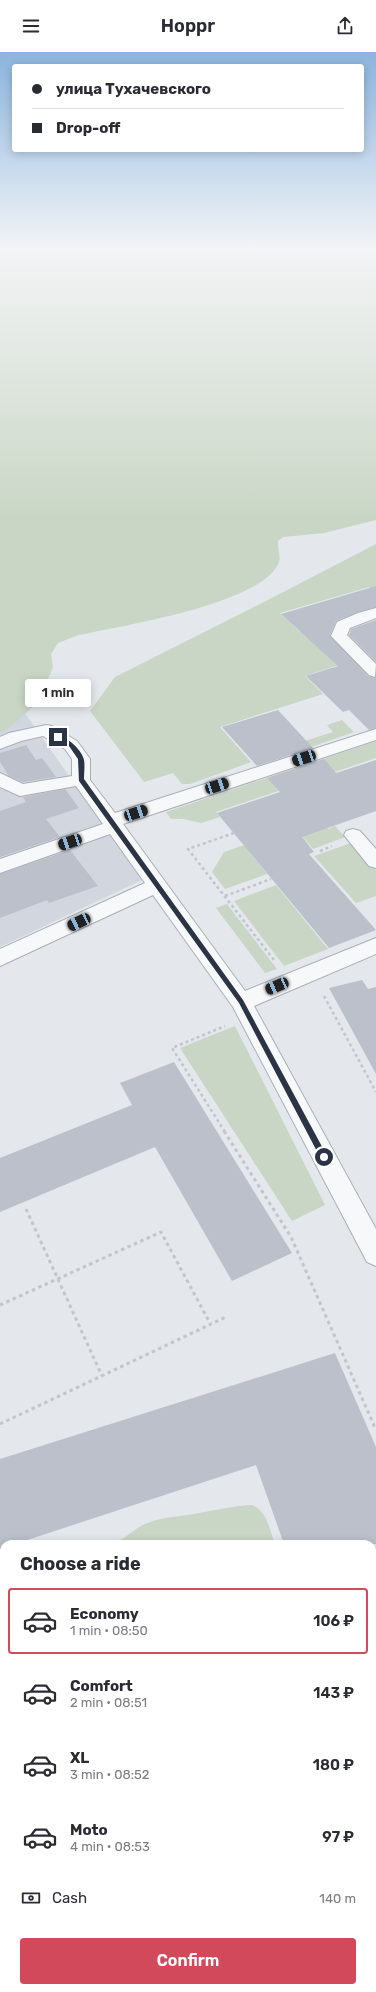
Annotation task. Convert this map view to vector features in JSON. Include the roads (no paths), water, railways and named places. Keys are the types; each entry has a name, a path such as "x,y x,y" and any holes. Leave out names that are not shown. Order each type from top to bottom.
{"street":[{"path":"376,613 364,616 343,626 339,636 376,672"},
{"path":"0,744 15,737 46,730 71,745 81,759 81,780 245,1009 376,1254"},
{"path":"0,866 113,824 376,734"},
{"path":"0,779 20,790 81,780"},
{"path":"352,836 376,861"},
{"path":"0,958 157,885"},
{"path":"245,1009 289,981 376,946"}]}
